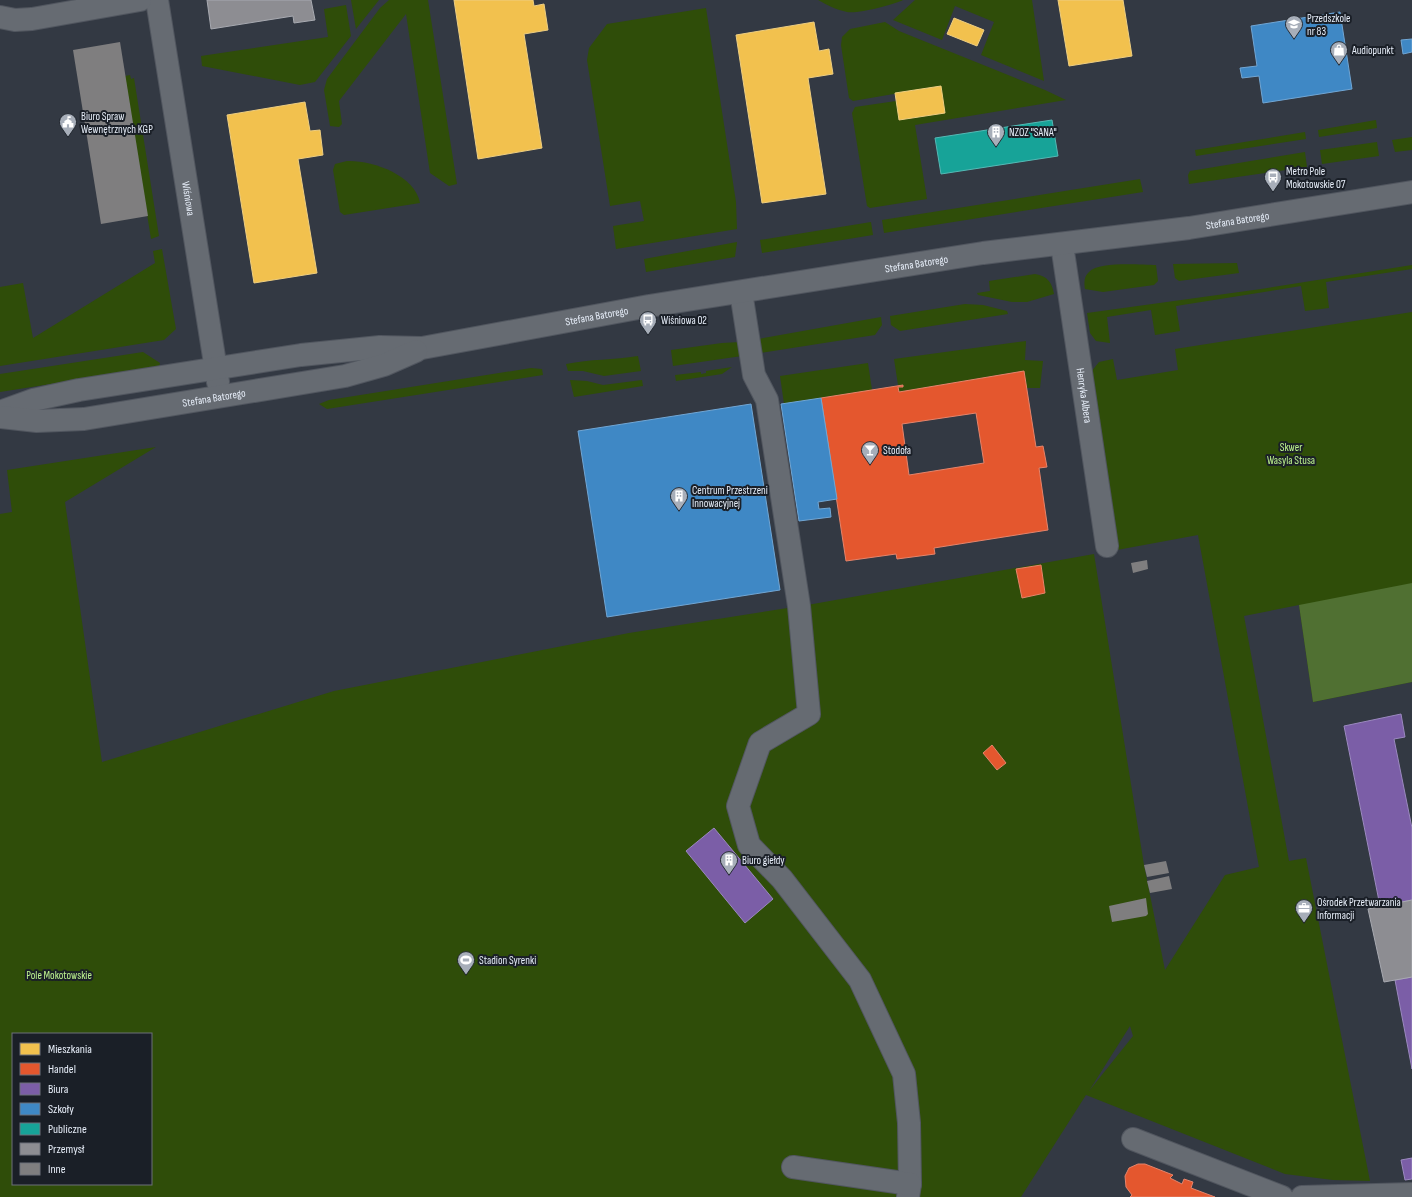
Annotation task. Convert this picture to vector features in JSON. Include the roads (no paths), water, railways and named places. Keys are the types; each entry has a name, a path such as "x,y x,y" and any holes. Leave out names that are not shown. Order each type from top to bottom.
{"street":[{"path":"0,17 15,20 32,20 140,0"},
{"name":"Wiśniowa","path":"157,0 220,396"},
{"name":"Stefana Batorego","path":"0,412 33,400 79,390 215,368 337,350 380,347 422,348 552,323 983,253 1062,245 1189,228 1412,192"},
{"name":"Henryka Albera","path":"1062,245 1107,546"},
{"path":"741,292 754,375 767,400 799,606 809,714 760,743 738,806 749,845 782,879 860,980 904,1074 910,1123 909,1190 793,1167"},
{"name":"Stefana Batorego","path":"0,417 37,421 84,419 345,376 384,365 422,348"},
{"path":"1133,1139 1282,1197"},
{"path":"1302,1197 1412,1194"}],"place":[{"name":"Przedszkole nr 83","path":"1294,39"},
{"name":"Audiopunkt","path":"1339,65"},
{"name":"Biuro Spraw Wewnętrznych KGP","path":"68,137"},
{"name":"NZOZ \"SANA\"","path":"996,147"},
{"name":"Metro Pole Mokotowskie 07","path":"1273,192"},
{"name":"Wiśniowa 02","path":"648,335"},
{"name":"Stodoła","path":"870,465"},
{"name":"Centrum Przestrzeni Innowacyjnej","path":"679,511"},
{"name":"Biuro giełdy","path":"729,875"},
{"name":"Ośrodek Przetwarzania Informacji","path":"1304,923"},
{"name":"Stadion Syrenki","path":"466,975"}],"park label":[{"name":"Skwer Wasyla Stusa","path":"1291,453"},
{"name":"Pole Mokotowskie","path":"59,975"}]}
